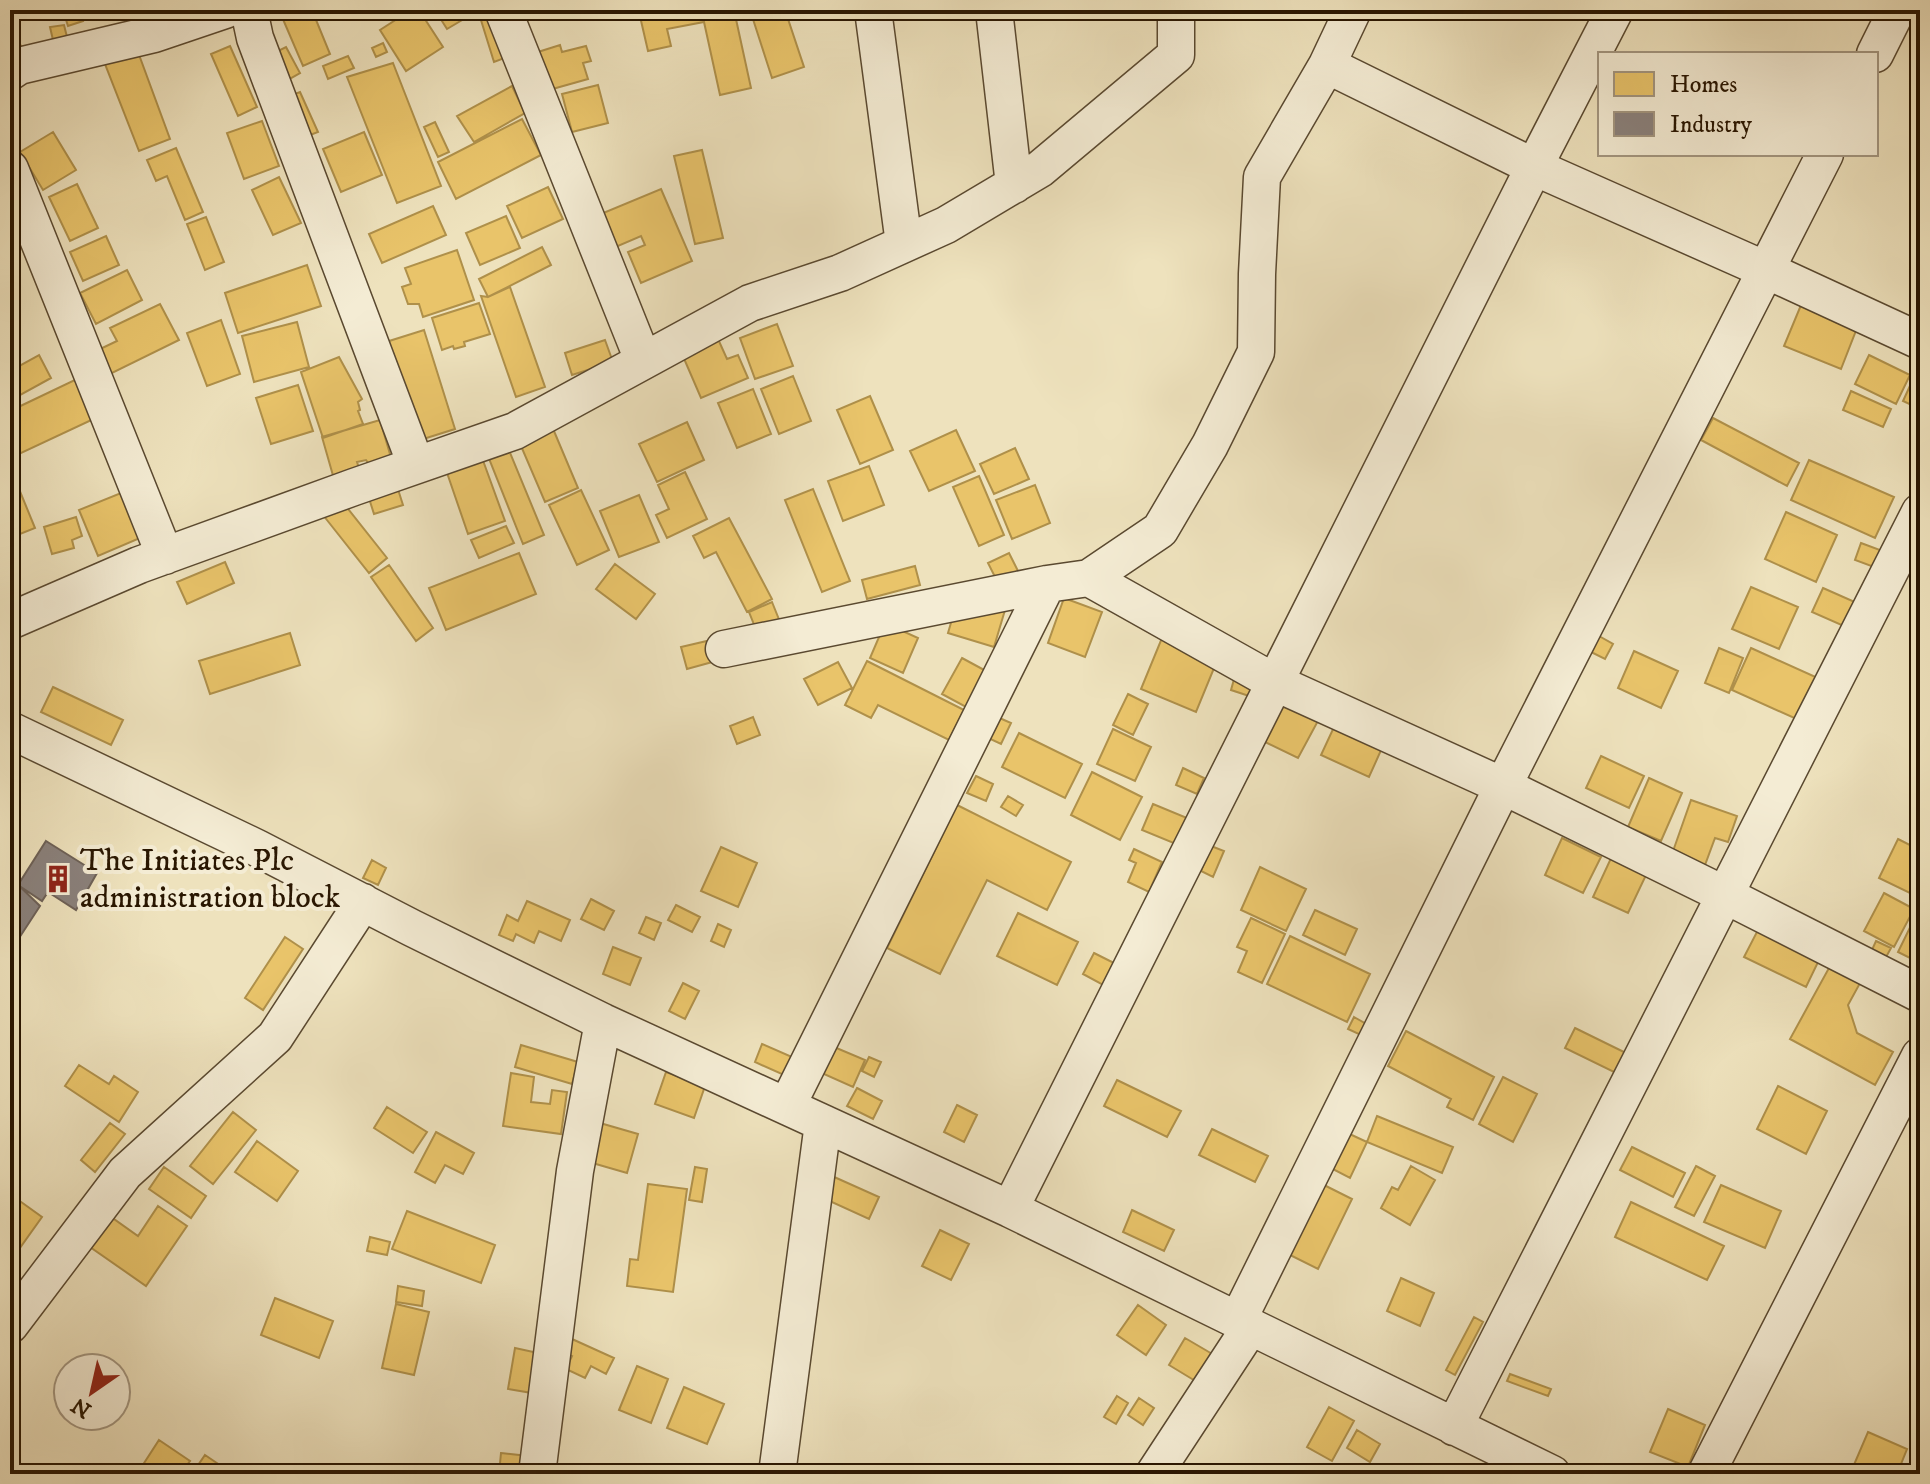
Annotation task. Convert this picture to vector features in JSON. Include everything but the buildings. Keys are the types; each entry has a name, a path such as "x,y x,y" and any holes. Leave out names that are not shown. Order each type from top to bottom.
{"street":[{"path":"10,72 19,66 154,34 225,10"},
{"path":"249,10 255,38 416,465"},
{"path":"503,10 643,360"},
{"path":"873,10 904,244"},
{"path":"994,10 1014,185"},
{"path":"10,621 139,565 515,431 750,303 840,273 946,225 1040,169 1176,55 1176,10"},
{"path":"724,649 1089,578 1160,530 1210,445 1256,352 1262,177 1327,65 1353,10"},
{"path":"1010,1209 1615,10"},
{"path":"1876,52 1897,10"},
{"path":"1327,65 1534,167 1920,341"},
{"path":"1154,1474 1244,1323 1503,786 1824,156"},
{"path":"10,169 165,556"},
{"path":"1454,1427 1920,512"},
{"path":"1089,578 1276,683 1503,786 1920,994"},
{"path":"787,1106 1047,584"},
{"path":"10,730 257,848 603,1022 1010,1209 1552,1474"},
{"path":"10,1325 125,1173 275,1037 363,902"},
{"path":"537,1474 575,1171 603,1022"},
{"path":"1706,1474 1920,1056"},
{"path":"777,1474 823,1123"}],"place":[{"name":"The Initiates Plc administration block","path":"58,879"}]}
